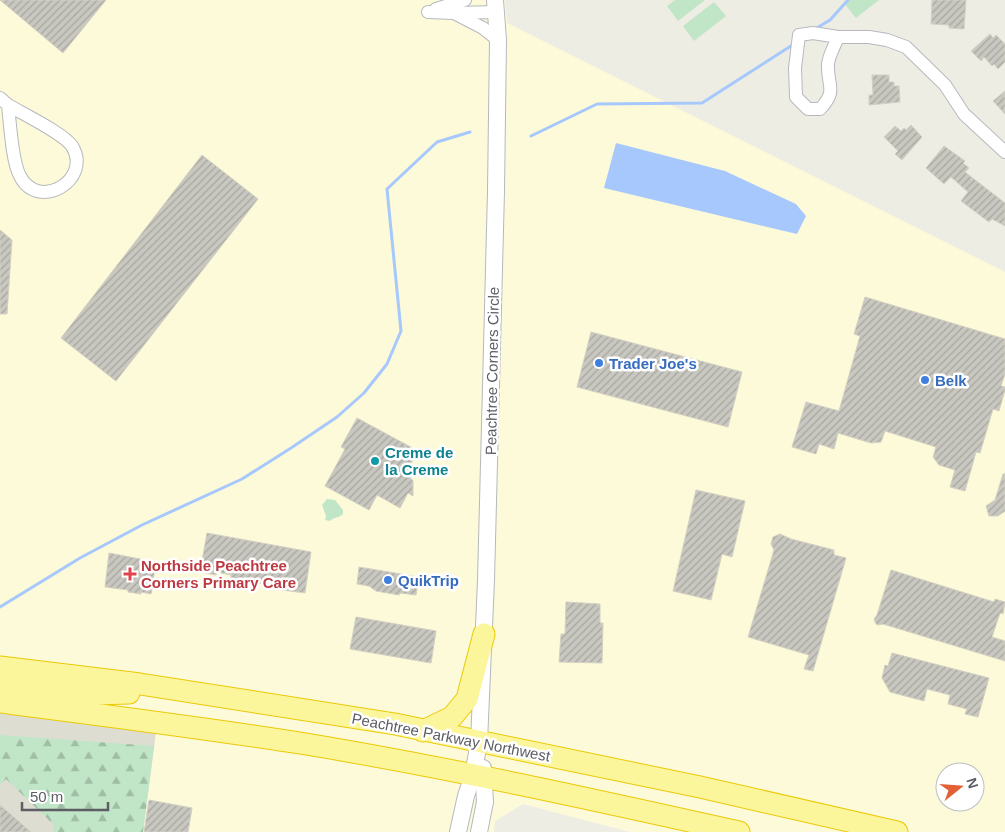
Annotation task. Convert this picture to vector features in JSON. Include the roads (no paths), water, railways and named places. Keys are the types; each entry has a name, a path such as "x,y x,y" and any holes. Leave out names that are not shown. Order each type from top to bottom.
{"highway":[{"path":"423,731 452,717 467,699 484,634"},
{"name":"Peachtree Parkway Northwest","path":"0,667 161,687 395,724 700,787 897,832"},
{"path":"0,683 93,694 134,692 161,687"},
{"path":"0,702 307,744 479,776 739,832"}],"street":[{"path":"464,0 428,12 454,13 496,6"},
{"name":"Peachtree Corners Circle","path":"479,832 486,802 479,776 479,742 494,340 498,40 496,6"},
{"path":"454,13 483,28 498,40"},
{"path":"838,37 828,63 829,99 820,109 808,109 796,97 795,68 799,35 813,33 838,37 869,37 887,40 906,47 945,85 964,114 1005,152"},
{"path":"4,101 64,138 72,146 76,157 75,169 70,180 62,188 51,192 39,191 28,186 20,178 4,101"},
{"name":"Peachtree Corners Circle","path":"458,832 466,796 479,776"}],"water":[{"path":"616,143 725,171 796,204 806,216 797,234 604,188"}],"waterway":[{"path":"815,29 830,20 848,0"},
{"path":"531,136 597,104 702,103 794,44"},
{"path":"0,607 80,558 142,525 242,479 337,417 364,393 387,364 401,331 387,189 437,142 470,132"}],"place":[{"name":"Trader Joe's","path":"599,363"},
{"name":"Belk","path":"925,380"},
{"name":"Creme de la Creme","path":"375,461"},
{"name":"Northside Peachtree Corners Primary Care","path":"130,574"},
{"name":"QuikTrip","path":"388,580"}]}
